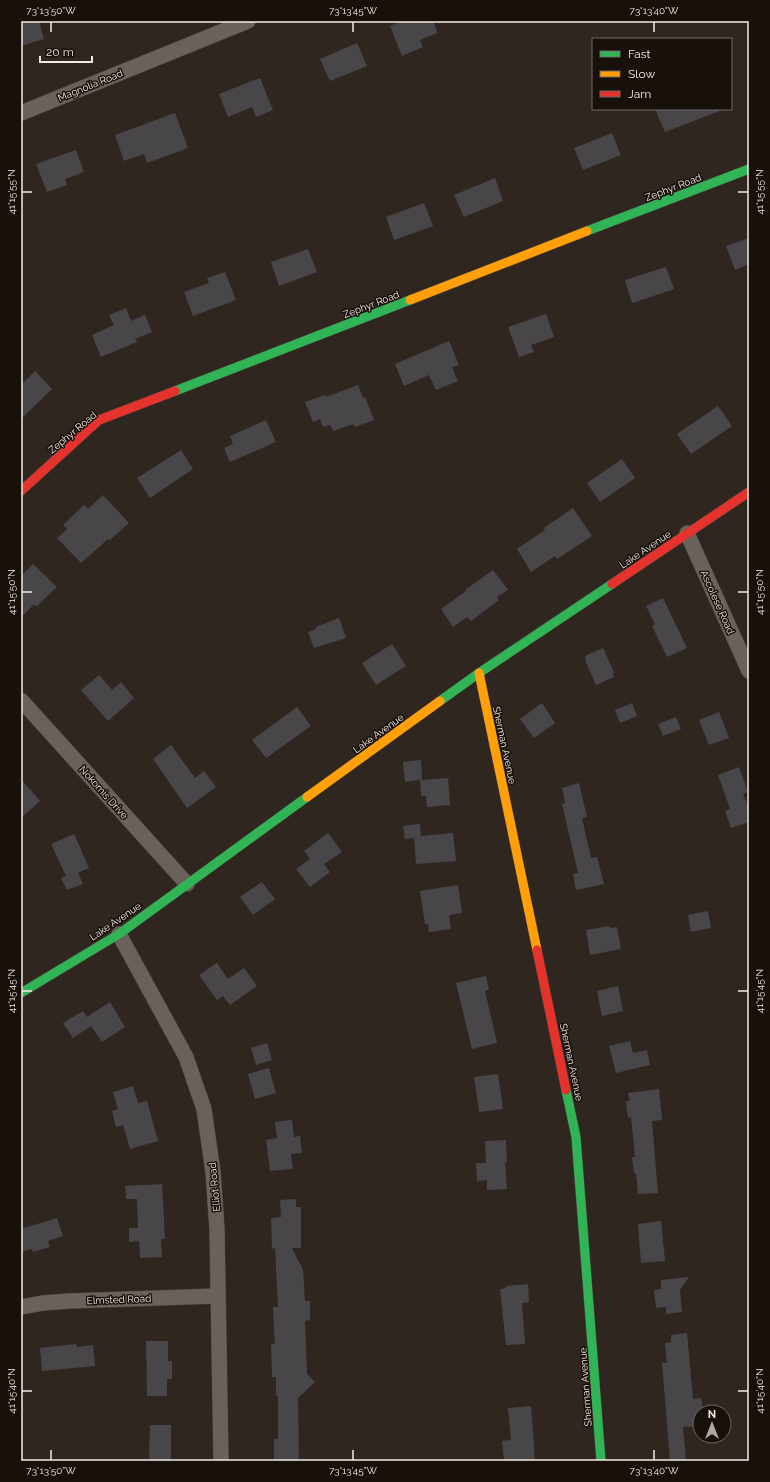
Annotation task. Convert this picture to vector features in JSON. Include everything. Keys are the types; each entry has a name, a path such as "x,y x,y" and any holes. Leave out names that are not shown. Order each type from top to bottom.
{"street":[{"name":"Magnolia Road","path":"21,113 248,21"},
{"name":"Zephyr Road","path":"21,491 99,420 749,169"},
{"name":"Lake Avenue","path":"21,993 119,934 478,673 749,492"},
{"name":"Ascolese Road","path":"687,533 749,671"},
{"name":"Sherman Avenue","path":"478,673 576,1137 602,1461"},
{"name":"Nokomis Drive","path":"21,700 187,884"},
{"name":"Elliot Road","path":"119,934 186,1057 204,1109 213,1172 217,1229 221,1461"},
{"name":"Elmsted Road","path":"21,1307 43,1303 69,1301 218,1296"}],"building":[{"path":"21,21 39,21 44,39 21,46"},
{"path":"402,21 433,21 437,33 420,40 423,47 402,56 390,26"},
{"path":"357,43 367,66 330,81 320,59"},
{"path":"260,78 273,110 256,117 252,107 228,117 219,94"},
{"path":"655,110 722,110 665,132"},
{"path":"175,113 188,148 147,163 144,154 124,161 115,135"},
{"path":"612,133 621,155 583,170 574,148"},
{"path":"76,150 84,172 65,179 67,185 47,192 36,164"},
{"path":"495,178 503,201 464,217 454,195"},
{"path":"424,203 433,226 394,240 386,217"},
{"path":"749,238 749,264 735,270 726,246"},
{"path":"308,249 317,272 279,286 271,262"},
{"path":"666,267 674,289 632,303 625,280"},
{"path":"225,272 236,300 193,316 184,292 209,283 207,278"},
{"path":"126,308 131,321 145,315 152,332 135,339 137,342 101,357 92,335 114,325 109,315"},
{"path":"546,314 554,337 531,345 534,352 519,357 508,327"},
{"path":"449,341 459,365 452,367 458,381 436,390 429,375 404,386 395,364"},
{"path":"35,371 52,389 21,419 21,385"},
{"path":"358,385 363,398 365,397 374,420 355,427 353,424 333,431 330,425 323,427 320,419 313,422 305,402 325,395 326,397"},
{"path":"718,406 732,426 691,454 677,434"},
{"path":"266,420 276,442 230,462 224,448 233,444 230,436"},
{"path":"181,450 193,469 150,498 137,478"},
{"path":"622,459 635,478 600,502 587,483"},
{"path":"103,495 129,523 81,563 57,538 67,529 63,525 84,505 88,509"},
{"path":"573,508 592,536 557,559 555,556 531,572 517,549 545,530 544,528"},
{"path":"33,564 57,587 37,606 33,605 21,618 21,576"},
{"path":"493,570 508,590 497,597 499,600 471,621 467,617 453,627 441,609"},
{"path":"663,598 687,648 667,657 652,626 655,624 646,606"},
{"path":"339,618 346,638 314,648 308,632 316,629 316,627"},
{"path":"392,644 406,666 376,685 362,663"},
{"path":"603,648 614,672 612,674 614,677 596,685 585,660 585,656"},
{"path":"99,675 112,690 121,682 134,698 108,721 81,690"},
{"path":"542,703 555,723 534,738 520,719"},
{"path":"632,703 637,716 620,723 615,710"},
{"path":"297,707 311,726 266,758 252,740"},
{"path":"719,712 729,738 709,745 699,720"},
{"path":"676,717 681,729 663,736 658,724"},
{"path":"171,745 195,778 204,771 216,787 187,808 153,759"},
{"path":"421,760 422,780 448,778 450,805 427,807 426,796 421,796 420,780 405,782 403,762"},
{"path":"739,767 748,792 743,794 749,809 749,822 731,828 725,811 730,809 718,775"},
{"path":"21,779 40,801 21,818"},
{"path":"579,783 587,817 582,818 591,858 597,857 604,884 576,890 573,874 578,873 562,804 565,803 562,788"},
{"path":"420,824 421,836 453,833 456,861 416,864 414,838 405,839 403,826"},
{"path":"328,833 342,852 324,864 330,872 310,887 296,869 310,859 304,851"},
{"path":"74,834 89,868 78,873 83,884 67,890 61,878 66,876 51,844"},
{"path":"262,882 275,899 253,915 240,897"},
{"path":"458,885 462,913 449,915 451,929 429,932 428,924 425,924 420,891"},
{"path":"708,911 711,928 691,932 688,915"},
{"path":"609,926 610,928 617,927 621,949 590,955 586,930"},
{"path":"217,963 228,979 244,968 257,986 230,1005 223,996 217,1000 199,975"},
{"path":"486,976 489,990 485,991 497,1043 472,1049 456,983"},
{"path":"618,986 623,1011 602,1016 597,991"},
{"path":"110,1002 125,1027 102,1042 91,1026 73,1038 63,1023 83,1011 87,1017"},
{"path":"630,1041 633,1053 647,1050 650,1065 616,1073 609,1046"},
{"path":"267,1043 272,1060 256,1065 251,1048"},
{"path":"269,1068 276,1093 255,1099 248,1074"},
{"path":"498,1074 503,1109 479,1112 474,1077"},
{"path":"133,1086 138,1103 147,1101 158,1141 130,1149 123,1125 116,1127 112,1111 118,1109 113,1092"},
{"path":"659,1089 662,1120 652,1121 658,1193 638,1194 636,1173 634,1173 632,1157 635,1157 631,1117 628,1118 626,1101 630,1101 628,1093"},
{"path":"292,1120 294,1137 300,1136 302,1153 291,1154 293,1169 270,1171 266,1140 277,1138 275,1122"},
{"path":"506,1140 507,1162 505,1162 507,1189 487,1190 487,1180 477,1181 476,1163 486,1163 485,1141"},
{"path":"162,1184 165,1239 161,1239 162,1257 140,1258 139,1241 129,1242 129,1228 138,1228 137,1199 126,1199 125,1186"},
{"path":"296,1199 296,1207 301,1207 301,1248 292,1248 303,1270 305,1301 310,1301 310,1320 305,1321 307,1374 315,1382 298,1398 299,1461 274,1461 274,1439 278,1439 278,1396 276,1396 276,1377 272,1377 271,1344 275,1344 273,1307 278,1307 275,1248 272,1249 271,1218 281,1217 280,1200"},
{"path":"57,1218 63,1236 48,1241 50,1247 33,1252 32,1249 21,1252 21,1229"},
{"path":"661,1221 665,1261 641,1263 638,1224"},
{"path":"689,1277 680,1290 682,1312 666,1314 666,1307 656,1308 654,1290 661,1289 661,1280"},
{"path":"528,1284 529,1302 522,1303 525,1344 506,1345 500,1289 506,1288 506,1286"},
{"path":"687,1333 693,1399 701,1398 702,1404 692,1404 692,1426 683,1427 686,1461 670,1461 662,1363 667,1363 665,1343 671,1342 671,1335"},
{"path":"146,1341 168,1341 168,1361 172,1361 172,1379 167,1379 167,1396 147,1396"},
{"path":"76,1344 77,1347 93,1345 95,1366 42,1371 40,1348"},
{"path":"531,1406 535,1461 504,1461 502,1441 511,1440 508,1408"},
{"path":"150,1425 171,1425 171,1461 149,1461"}],"traffic: fast":[{"path":"587,231 749,169"},
{"path":"175,391 410,300"},
{"path":"440,701 479,673 612,584"},
{"path":"21,993 119,934 307,797"},
{"path":"566,1090 576,1137 601,1461"}],"traffic: slow":[{"path":"410,300 587,231"},
{"path":"479,673 537,950"},
{"path":"307,797 440,701"}],"traffic: jam":[{"path":"21,491 99,420 175,391"},
{"path":"612,584 749,492"},
{"path":"537,950 566,1090"}]}
